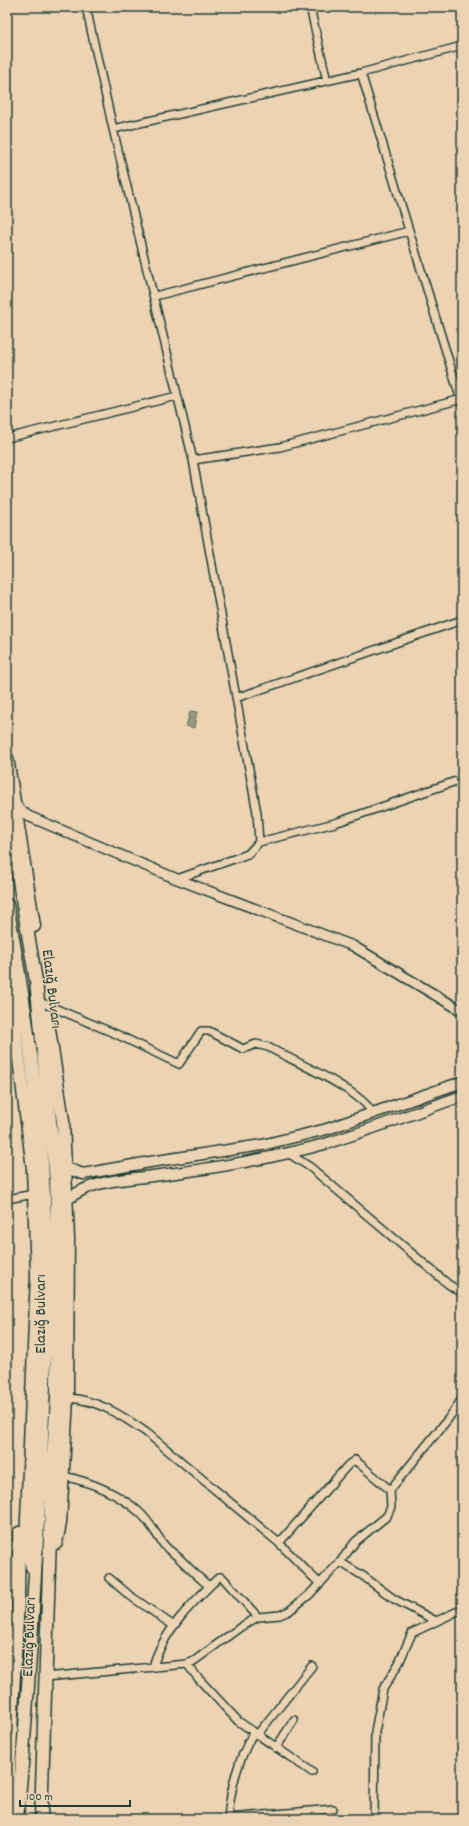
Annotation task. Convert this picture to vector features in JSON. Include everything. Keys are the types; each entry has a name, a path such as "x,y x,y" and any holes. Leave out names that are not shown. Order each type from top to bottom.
{"highway":[{"path":"7,758 11,808 18,824 63,1121 66,1168 68,1239 67,1398 60,1523 49,1574"},
{"name":"Elazığ Bulvarı","path":"11,808 36,981 56,1180 57,1398 52,1474 41,1819"},
{"name":"Elazığ Bulvarı","path":"7,905 18,966 35,1080 44,1197 47,1292 35,1579 17,1817"},
{"path":"7,965 33,1169 37,1274 26,1543 35,1579"},
{"path":"7,1808 13,1597 19,1547 19,1525 28,1501"}],"main road":[{"path":"66,1168 83,1174 262,1145 327,1129 462,1082"},
{"path":"67,1200 77,1192 100,1183 199,1170 288,1153 329,1142 462,1096"}],"street":[{"path":"86,7 113,129 155,296 193,460 257,813 259,842"},
{"path":"310,7 327,81"},
{"path":"113,129 361,73 462,46"},
{"path":"193,460 280,447 462,401 361,73"},
{"path":"155,296 409,231"},
{"path":"7,438 177,396"},
{"path":"236,698 462,620"},
{"path":"176,879 248,854 259,842 335,823 462,779"},
{"path":"11,808 176,879 353,946 462,1011"},
{"path":"18,824 28,816"},
{"path":"45,1004 116,1034 179,1064 201,1031 204,1030 209,1031 243,1049 256,1044 268,1047 347,1090 364,1102 372,1113"},
{"path":"288,1153 310,1167 448,1284 462,1293"},
{"path":"7,1199 34,1194"},
{"path":"67,1398 77,1398 100,1405 125,1417 147,1433 279,1543 320,1584"},
{"path":"45,1678 187,1664 194,1661 242,1626 258,1617 280,1615 289,1611 320,1584 340,1562 355,1542 387,1516 391,1507 390,1490 448,1419 462,1399"},
{"path":"279,1543 348,1465 355,1460 390,1490"},
{"path":"63,1476 94,1484 112,1492 139,1511 164,1546 209,1586"},
{"path":"7,1545 19,1547"},
{"path":"340,1562 363,1576 394,1599 436,1622"},
{"path":"152,1667 157,1653 174,1626 209,1586 219,1577 222,1577 258,1617"},
{"path":"109,1578 128,1596 174,1626"},
{"path":"374,1819 375,1732 383,1689 399,1663 412,1633 462,1609"},
{"path":"187,1664 238,1721 312,1772"},
{"path":"312,1666 255,1734 244,1751 235,1772 228,1818 333,1809"},
{"path":"276,1748 294,1720"}],"water":[{"path":"190,711 197,712 194,728 186,726"}]}
